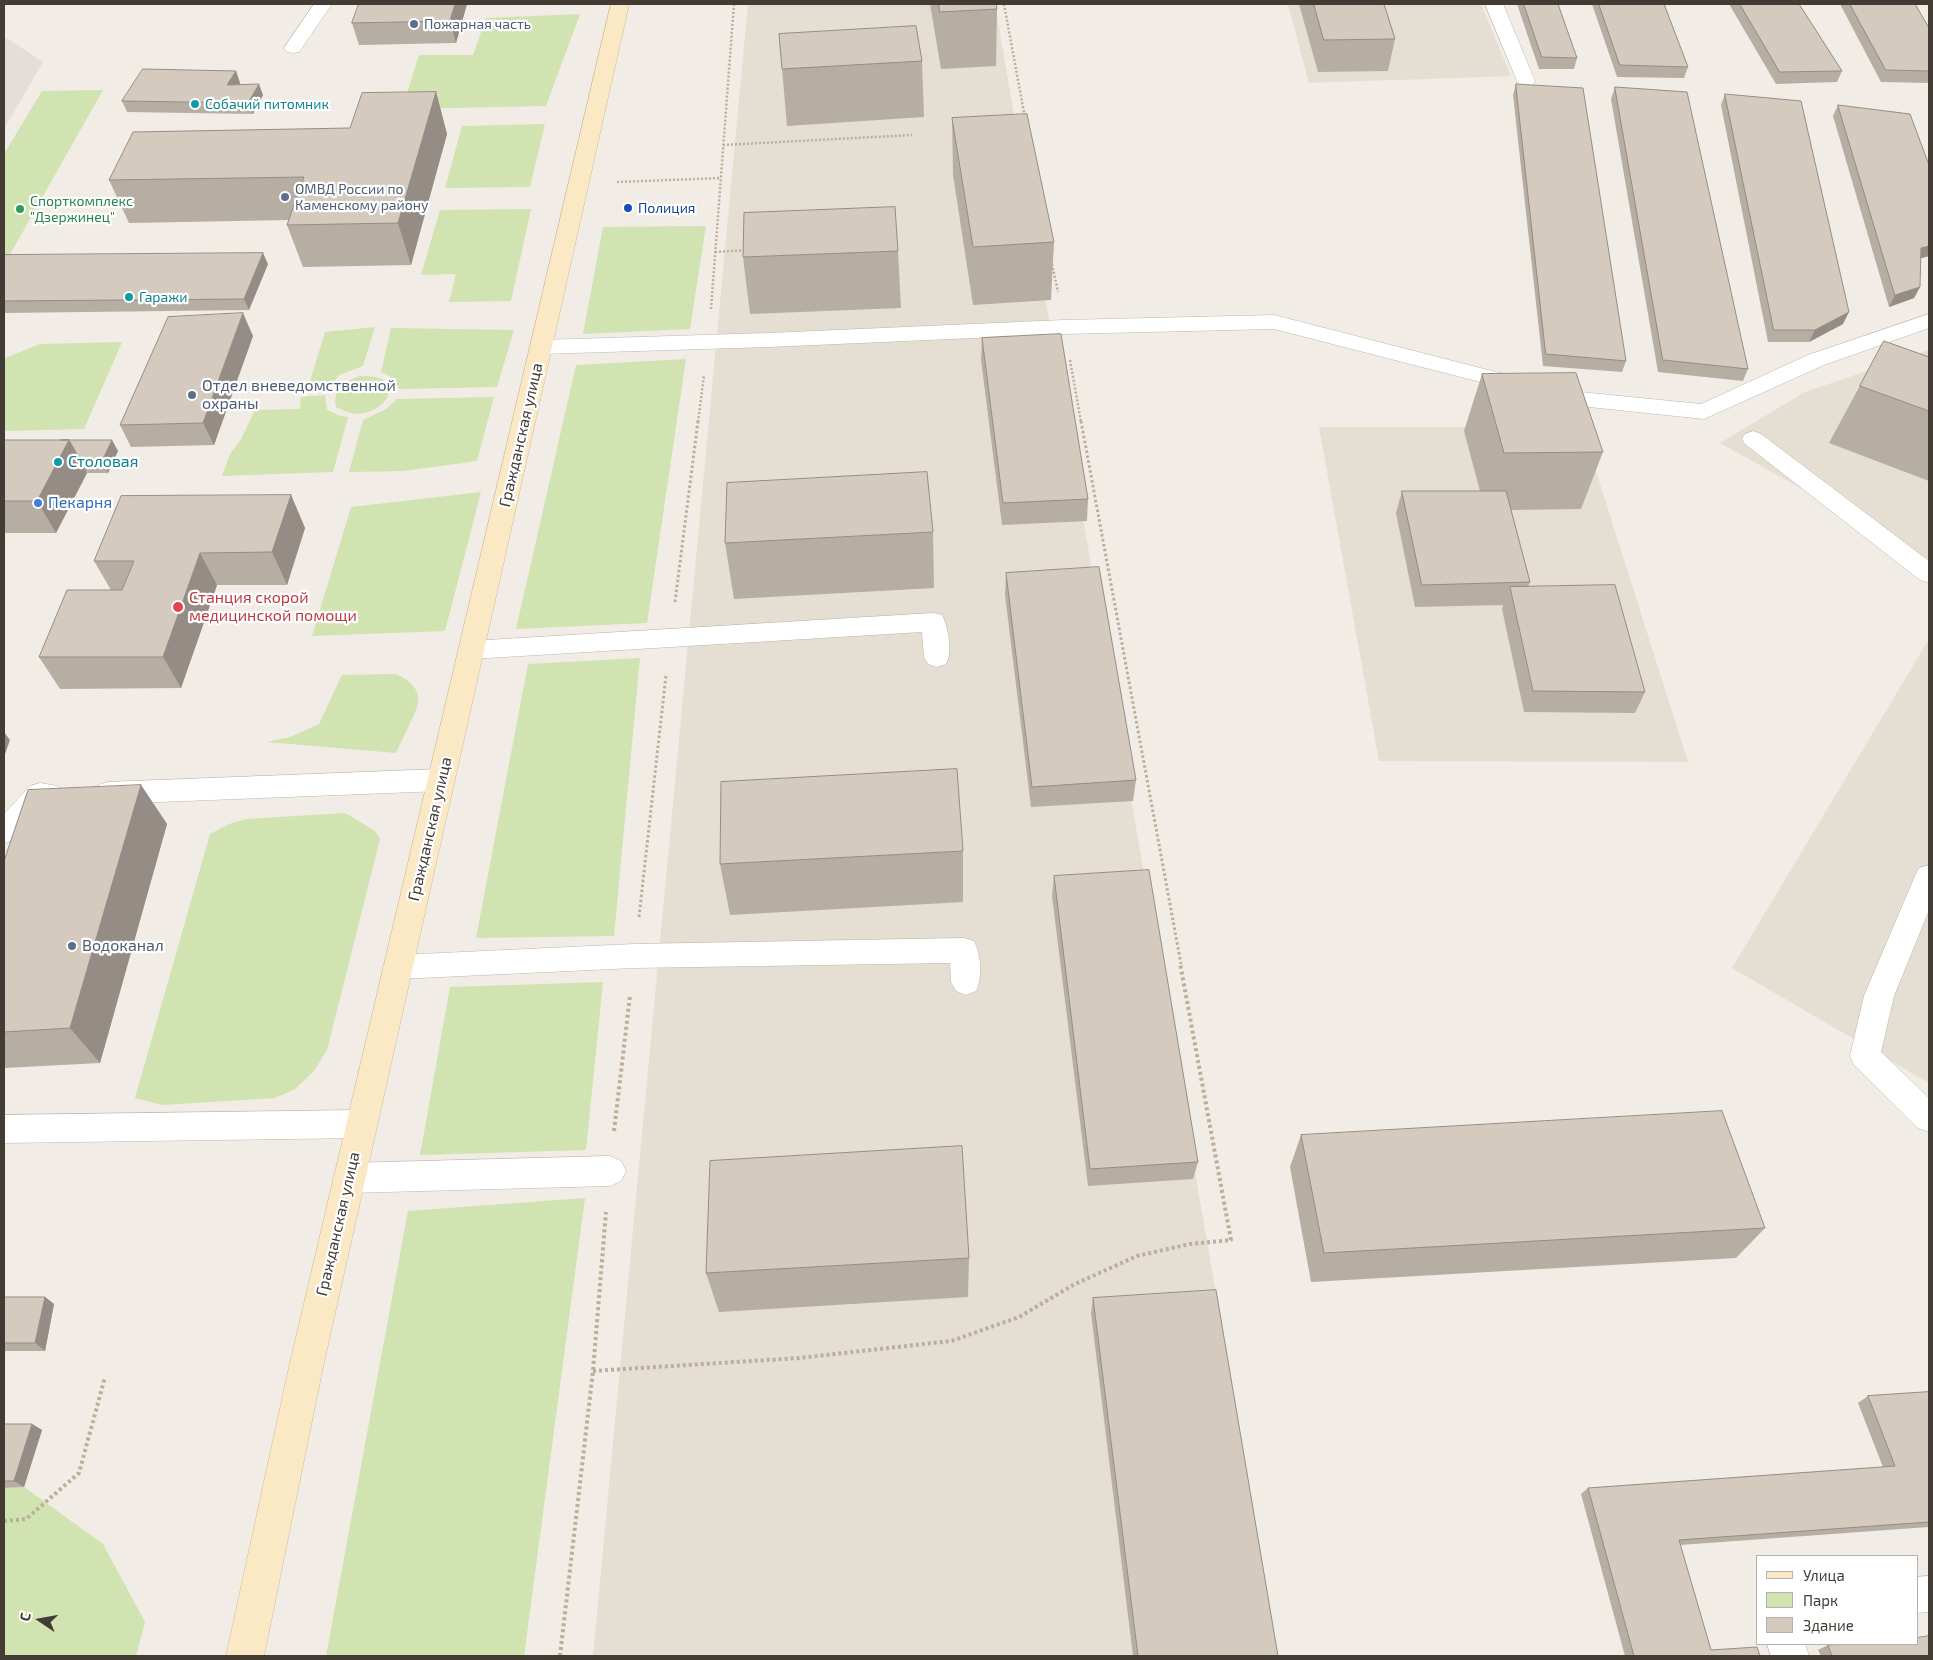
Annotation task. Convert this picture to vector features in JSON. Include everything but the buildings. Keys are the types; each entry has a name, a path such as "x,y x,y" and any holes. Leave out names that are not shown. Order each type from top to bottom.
{"main road":[{"name":"Гражданская улица","path":"245,1656 306,1367 361,1124 620,4"}],"street":[{"path":"294,48 323,4"},
{"path":"1494,4 1526,82"},
{"path":"541,347 1064,327 1274,322 1570,398 1704,412 1816,360 1929,321"},
{"path":"1753,439 1929,574"},
{"path":"471,650 933,622 937,657"},
{"path":"4,832 40,794 157,792 441,780"},
{"path":"1929,876 1879,996 1865,1056 1929,1118"},
{"path":"398,967 634,956 964,950 966,982"},
{"path":"4,1129 361,1124"},
{"path":"349,1178 610,1171"}],"path":[{"path":"560,1656 593,1371 610,1171 634,956 670,637 708,342 734,4"},
{"path":"1004,4 1026,121"},
{"path":"723,145 912,134"},
{"path":"579,183 721,178"},
{"path":"715,252 754,250"},
{"path":"593,1371 800,1358 951,1341 1019,1317 1075,1284 1137,1256 1190,1244 1231,1240 1051,258"},
{"path":"4,1521 26,1519 79,1473 105,1377"}],"shaded area":[{"path":"748,4 995,4 1278,1656 593,1656"},
{"path":"1288,4 1481,4 1511,76 1309,83"},
{"path":"4,36 43,62 4,129"},
{"path":"1929,350 1929,560 1720,443 1805,392"},
{"path":"1319,427 1582,427 1688,762 1379,761"},
{"path":"1929,639 1929,1083 1732,968"}],"green space":[{"path":"580,14 546,106 402,109 419,55 473,55 486,18"},
{"name":"Спорткомплекс \"Дзержинец\"","path":"103,90 4,265 4,154 42,91"},
{"path":"545,124 530,187 445,188 462,126"},
{"path":"531,209 511,301 449,302 456,274 421,275 440,210"},
{"path":"706,226 690,329 583,334 603,227"},
{"path":"375,327 363,366 339,375 329,388 308,388 325,332"},
{"path":"391,328 514,330 497,387 399,389 392,378 381,372"},
{"path":"122,342 84,429 4,431 5,358 40,344"},
{"path":"686,359 647,623 516,629 576,365"},
{"path":"360,376 377,377 386,382 389,389 388,396 382,404 373,410 363,413 351,413 336,407 336,395 341,387 349,380"},
{"path":"325,395 327,410 340,416 348,417 333,472 222,476 230,454 240,441 255,410 300,409 301,397"},
{"path":"494,397 477,461 403,471 349,472 363,420 386,409 397,399"},
{"path":"481,492 445,631 312,636 351,507"},
{"path":"640,658 614,936 476,938 528,664"},
{"path":"395,674 404,678 415,688 418,697 415,712 396,753 267,742 290,737 319,724 342,675"},
{"path":"345,813 374,830 380,839 327,1050 314,1071 295,1089 275,1098 162,1105 135,1098 210,834 229,824 246,819"},
{"path":"603,982 586,1150 420,1155 450,987"},
{"path":"585,1198 524,1656 326,1656 408,1211"},
{"path":"24,1487 103,1544 145,1622 136,1656 4,1656 4,1488"}],"place":[{"name":"Пожарная часть","path":"414,24"},
{"name":"Собачий питомник","path":"195,104"},
{"name":"ОМВД России по Каменскому району","path":"285,197"},
{"name":"Полиция","path":"628,208"},
{"name":"Спорткомплекс \"Дзержинец\"","path":"20,209"},
{"name":"Гаражи","path":"129,297"},
{"name":"Отдел вневедомственной охраны","path":"192,395"},
{"name":"Столовая","path":"58,462"},
{"name":"Пекарня","path":"38,503"},
{"name":"Станция скорой медицинской помощи","path":"178,607"},
{"name":"Водоканал","path":"72,946"}]}
